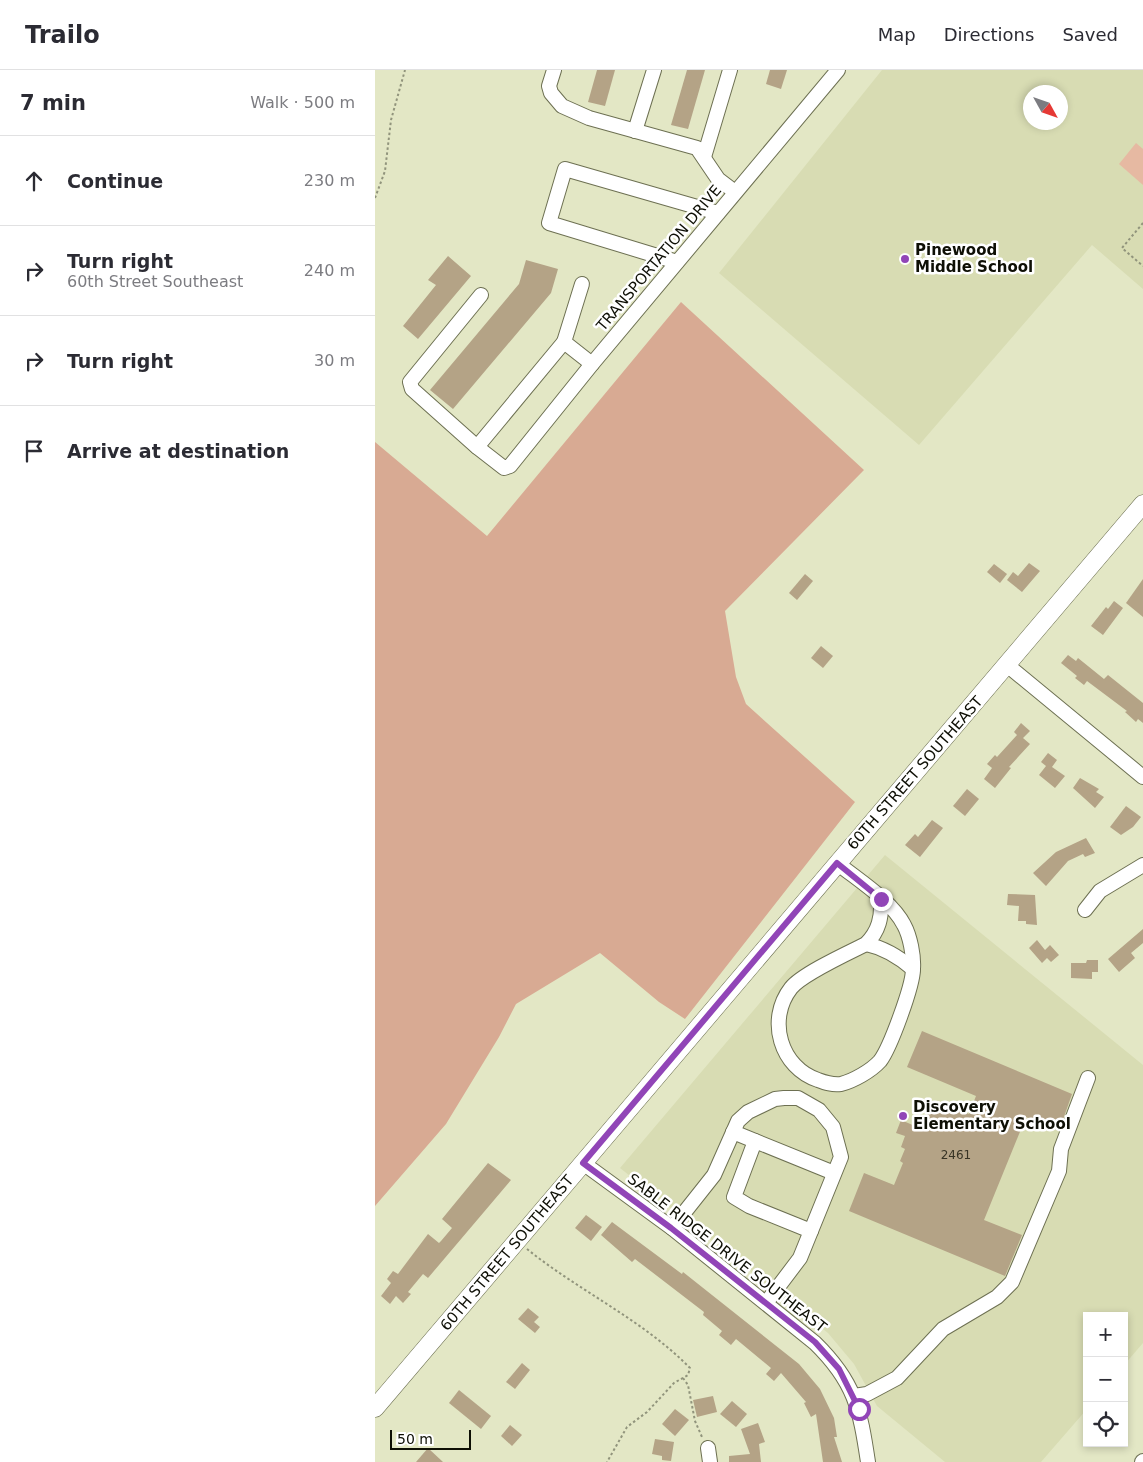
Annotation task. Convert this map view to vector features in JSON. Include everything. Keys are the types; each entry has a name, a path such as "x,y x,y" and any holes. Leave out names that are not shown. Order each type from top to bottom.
{"main road":[{"name":"60TH STREET SOUTHEAST","path":"375,1408 1143,504"}],"street":[{"path":"554,70 549,86 551,93 562,106 589,118 697,148 718,179 735,192"},
{"path":"635,131 654,70"},
{"path":"704,157 730,70"},
{"name":"TRANSPORTATION DRIVE","path":"477,447 500,466 507,468 591,364 838,70"},
{"path":"677,262 549,223 565,169 718,213"},
{"path":"481,295 410,382 412,389 477,447 564,342 582,284"},
{"path":"564,342 591,364"},
{"path":"1007,666 1143,777"},
{"path":"837,863 881,899 903,923 908,933 913,969 904,1005 879,1061 861,1075 841,1084 829,1084 805,1076 788,1060 777,1025 781,1006 791,988 800,979 866,944 874,936 882,914 881,899"},
{"path":"1085,910 1100,891 1143,865"},
{"path":"866,944 878,946 896,956 913,969"},
{"path":"854,1396 867,1394 897,1378 943,1329 997,1297 1012,1282 1059,1171 1061,1149 1089,1078"},
{"path":"671,1228 714,1175 738,1121 761,1104 775,1099 798,1098 819,1110 833,1127 841,1157 800,1258 766,1303"},
{"path":"733,1132 834,1173"},
{"path":"755,1141 734,1196 749,1206 811,1231"},
{"name":"SABLE RIDGE DRIVE SOUTHEAST","path":"583,1163 671,1228 815,1342 829,1356 847,1380 854,1396 863,1426 868,1462"}],"path":[{"path":"375,198 385,171 391,120 405,70"},
{"path":"1143,223 1122,248 1143,266"},
{"path":"517,1241 679,1357 690,1368 688,1375 667,1390 647,1412 627,1427 607,1462"},
{"path":"683,1378 688,1385 695,1422 709,1455"}],"shaded area":[{"name":"Pinewood Middle School","path":"882,70 1143,70 1143,289 1092,245 919,445 719,273"},
{"path":"1136,143 1143,149 1143,185 1119,164"},
{"path":"681,302 864,470 725,611 736,677 746,704 855,802 685,1019 659,1002 600,953 516,1004 499,1037 446,1124 375,1206 375,442 487,536"},
{"name":"Discovery Elementary School","path":"885,855 1143,1065 1143,1343 1128,1360 1128,1312 1083,1312 1083,1414 1041,1462 945,1462 877,1406 854,1364 828,1333 620,1168"}],"building":[{"path":"597,70 615,70 605,106 588,102"},
{"path":"687,70 705,70 688,129 671,125"},
{"path":"770,70 787,70 781,89 766,84"},
{"path":"448,256 471,276 418,339 403,326 436,285 428,280"},
{"path":"526,260 558,269 551,293 453,409 430,390 519,284"},
{"path":"1029,563 1040,571 1022,592 1007,580 1013,572 1018,576"},
{"path":"994,564 1007,574 1000,583 987,572"},
{"path":"805,574 813,581 797,600 789,593"},
{"path":"1143,579 1143,617 1126,603"},
{"path":"1114,601 1123,608 1103,635 1091,626 1106,607 1108,609"},
{"path":"821,646 833,656 823,668 811,658"},
{"path":"1068,655 1076,661 1078,658 1104,679 1108,675 1143,703 1143,723 1138,719 1136,722 1125,712 1127,711 1087,681 1084,685 1075,678 1077,676 1061,663"},
{"path":"1021,723 1030,731 1023,738 1030,744 1009,767 1011,768 995,788 984,779 992,768 987,764 995,755 997,757 1017,735 1014,732"},
{"path":"1048,753 1057,760 1052,767 1065,776 1055,788 1039,775 1046,766 1041,762"},
{"path":"1080,778 1099,789 1096,792 1104,797 1095,808 1073,788"},
{"path":"967,789 979,799 965,816 953,806"},
{"path":"1126,806 1141,817 1133,827 1121,835 1110,827"},
{"path":"932,820 943,828 920,857 905,845 915,834 918,837"},
{"path":"1086,838 1095,853 1085,857 1083,854 1068,861 1046,886 1033,873 1056,852"},
{"path":"1008,894 1035,895 1037,925 1026,924 1026,921 1018,921 1019,906 1007,905"},
{"path":"1143,929 1143,943 1131,953 1135,958 1119,972 1108,959"},
{"path":"1037,940 1045,950 1050,945 1059,955 1051,962 1047,958 1042,963 1029,948"},
{"path":"1087,960 1098,960 1098,972 1092,972 1092,979 1071,978 1071,963 1086,963"},
{"name":"Discovery Elementary School","path":"922,1031 1072,1094 1059,1131 1026,1117 984,1220 1022,1235 1005,1276 849,1211 864,1173 894,1185 903,1163 900,1161 905,1149 901,1147 905,1136 896,1133 901,1120 922,1129 930,1107 938,1108 940,1102 969,1114 976,1096 907,1067"},
{"path":"488,1163 511,1180 428,1278 423,1274 408,1292 411,1294 403,1303 396,1296 390,1304 381,1296 391,1283 387,1279 393,1271 398,1274 428,1234 439,1243 441,1241 452,1228 442,1219"},
{"path":"586,1215 602,1227 591,1241 575,1228"},
{"path":"612,1222 682,1274 683,1272 799,1364 820,1389 834,1418 837,1437 834,1437 842,1462 823,1462 816,1414 811,1417 804,1403 806,1402 781,1373 774,1381 766,1374 771,1368 736,1339 731,1345 719,1335 722,1331 703,1315 704,1312 635,1259 632,1262 601,1235"},
{"path":"528,1308 539,1317 534,1322 540,1327 535,1333 518,1319"},
{"path":"522,1363 530,1370 515,1389 506,1382"},
{"path":"459,1390 491,1416 481,1429 449,1403"},
{"path":"713,1396 717,1412 697,1417 693,1400"},
{"path":"732,1401 747,1414 736,1427 720,1414"},
{"path":"675,1409 689,1420 675,1436 662,1424"},
{"path":"758,1423 765,1442 759,1444 761,1462 729,1462 729,1456 750,1454 741,1429"},
{"path":"510,1425 522,1435 512,1446 501,1436"},
{"path":"655,1439 674,1442 671,1461 662,1460 662,1456 652,1454"},
{"path":"428,1448 443,1462 416,1462"}],"place":[{"name":"Pinewood Middle School","path":"905,259"},
{"name":"Discovery Elementary School","path":"903,1116"}],"route":[{"path":"859,1409 847,1380 829,1356 815,1342 671,1228 583,1163 837,863 881,899"}]}
